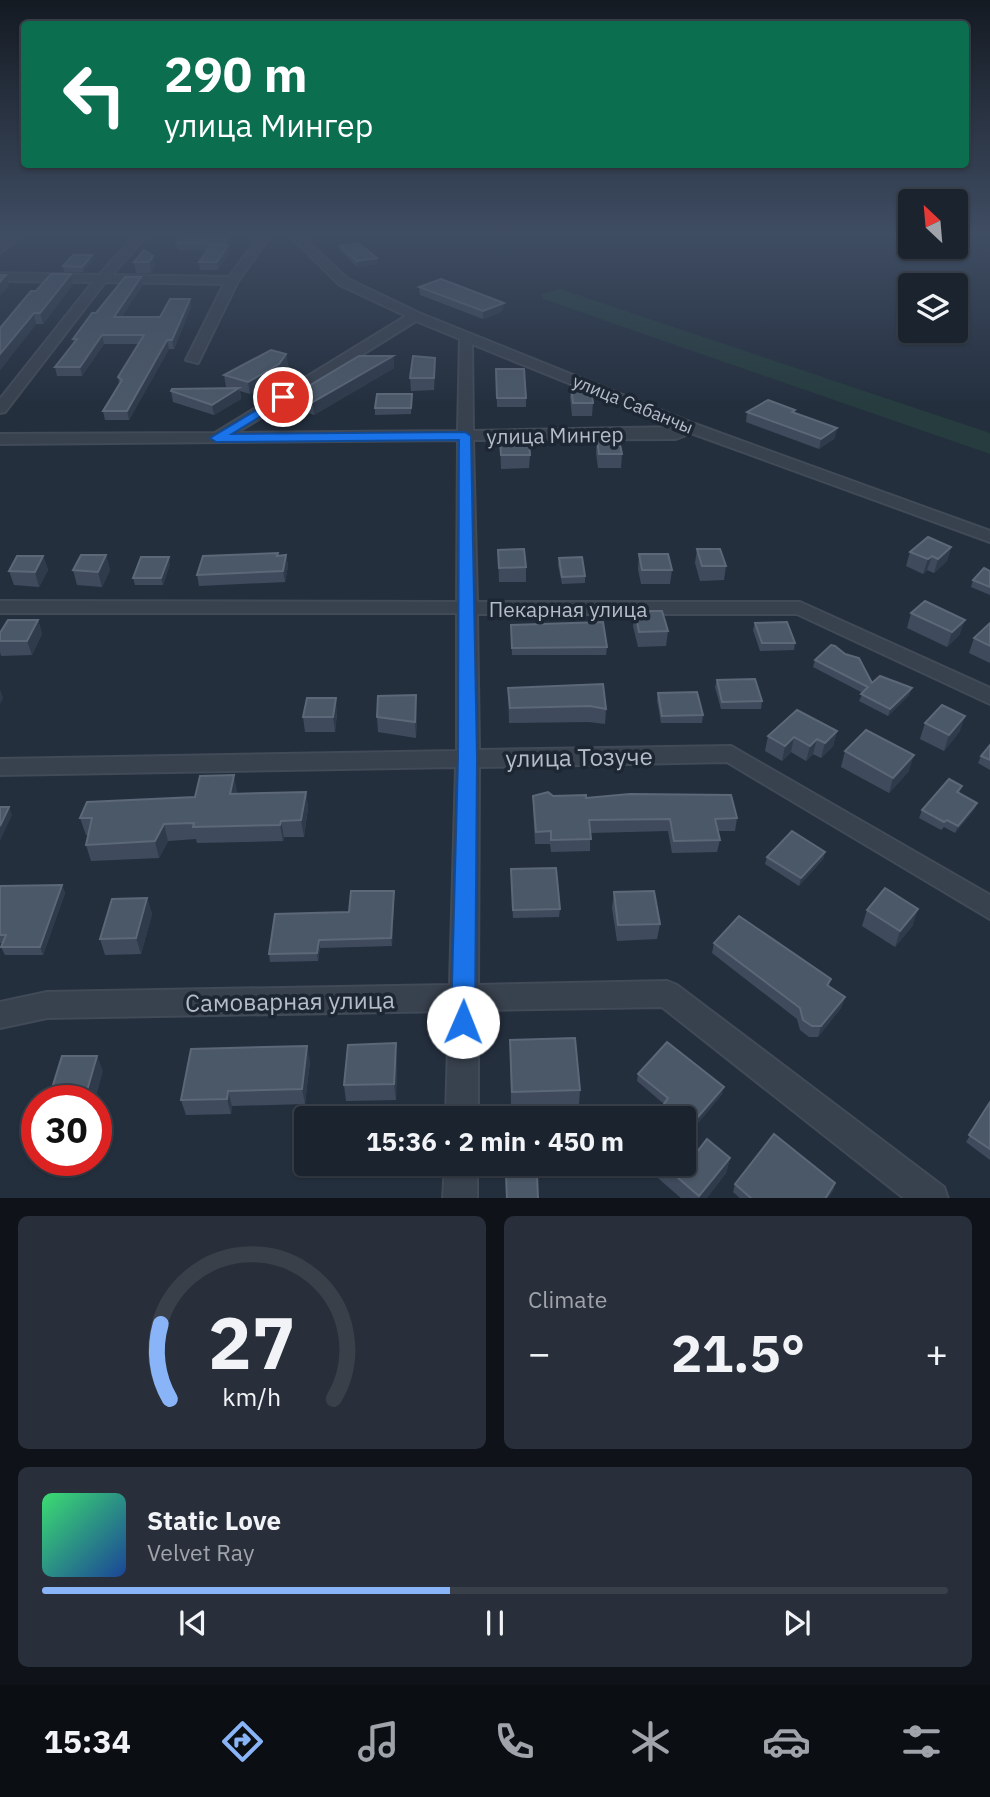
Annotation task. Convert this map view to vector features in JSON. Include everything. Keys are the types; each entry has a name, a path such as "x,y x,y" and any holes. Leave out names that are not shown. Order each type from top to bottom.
{"street":[{"path":"0,409 91,292"},
{"path":"192,360 226,292"},
{"name":"улица Сабанчы","path":"365,292 415,316 690,427 990,537"},
{"path":"216,438 415,316"},
{"path":"462,1106 468,758 465,342 471,338"},
{"name":"улица Мингер","path":"0,439 676,433 690,427"},
{"name":"Пекарная улица","path":"0,607 800,607 990,697"},
{"name":"улица Тозуче","path":"0,767 731,754 990,908"},
{"name":"Самоварная улица","path":"0,1015 47,1005 667,993 931,1198"},
{"path":"460,1198 461,1176"}],"green space":[{"path":"569,292 987,432 990,434 990,454 543,299 542,294"}],"building":[{"path":"30,292 57,292 40,313 34,313 0,354 0,328"},
{"path":"113,292 131,292 114,317 160,317 170,299 190,299 172,340 167,340 127,411 103,411 122,380 118,377 144,335 102,335 80,367 55,367 77,339 73,339 92,313 96,313"},
{"path":"432,292 475,292 504,303 483,311"},
{"path":"271,350 286,354 279,364 248,382 224,375"},
{"path":"359,356 393,356 313,402 292,396"},
{"path":"413,356 435,358 434,378 410,378"},
{"path":"496,369 524,369 526,398 497,398"},
{"path":"571,385 583,385 591,389 593,403 573,403"},
{"path":"239,388 212,405 171,391 172,389"},
{"path":"377,394 412,394 411,408 375,408"},
{"path":"768,400 837,428 821,439 747,412"},
{"path":"597,440 619,440 622,454 599,454"},
{"path":"500,441 529,441 530,455 501,455"},
{"path":"928,537 951,547 938,559 932,556 928,559 910,552"},
{"path":"524,549 526,567 499,568 498,550"},
{"path":"697,549 720,549 726,566 702,566"},
{"path":"278,553 277,556 286,555 283,571 197,575 203,556"},
{"path":"639,554 668,554 672,570 642,570"},
{"path":"81,555 106,555 98,572 73,570"},
{"path":"17,556 43,556 35,572 9,571"},
{"path":"141,557 169,557 161,578 133,578"},
{"path":"582,557 585,576 562,577 559,558"},
{"path":"984,568 990,571 990,587 973,580"},
{"path":"925,601 965,620 952,632 911,613"},
{"path":"635,611 662,611 668,631 639,632"},
{"path":"8,620 38,620 27,641 0,641 0,633"},
{"path":"603,622 607,647 512,648 511,625"},
{"path":"787,622 795,643 762,643 755,623"},
{"path":"990,623 990,646 974,638"},
{"path":"831,645 845,654 859,658 872,683 880,676 912,688 890,709 861,694 868,687 815,660"},
{"path":"755,679 762,701 722,702 717,680"},
{"path":"603,684 606,709 590,706 510,708 508,688"},
{"path":"697,692 703,715 662,716 658,693"},
{"path":"416,695 415,722 377,717 378,696"},
{"path":"307,698 336,698 333,717 303,717"},
{"path":"942,705 965,716 949,735 925,723"},
{"path":"797,710 837,731 825,743 817,739 810,746 794,737 785,746 768,736"},
{"path":"866,730 914,755 893,778 845,751"},
{"path":"990,745 990,760 981,756"},
{"path":"234,775 230,794 306,792 301,820 281,821 280,825 193,827 194,823 164,824 155,841 86,845 92,818 80,818 87,802 195,797 200,776"},
{"path":"949,779 962,786 957,792 977,803 958,826 922,810"},
{"path":"548,792 553,796 586,795 586,798 630,794 731,795 737,818 715,819 720,840 674,841 670,819 589,820 591,839 551,840 551,831 536,832 533,796"},
{"path":"0,807 9,807 0,826"},
{"path":"792,831 825,852 801,878 767,857"},
{"path":"556,868 560,909 513,910 511,869"},
{"path":"62,885 40,947 1,947 6,935 0,935 0,886"},
{"path":"885,888 918,909 900,931 867,910"},
{"path":"351,891 394,891 391,938 319,940 317,953 269,954 275,914 349,912"},
{"path":"654,891 660,924 618,925 614,892"},
{"path":"147,898 136,938 100,939 112,899"},
{"path":"739,916 831,979 827,985 845,997 821,1026 812,1026 803,1020 800,1008 714,943"},
{"path":"575,1038 580,1090 512,1092 510,1040"},
{"path":"667,1042 724,1087 696,1119 696,1106 666,1106 664,1104 668,1098 638,1074"},
{"path":"396,1043 394,1084 344,1085 348,1045"},
{"path":"307,1046 302,1089 228,1091 227,1099 181,1100 191,1049"},
{"path":"62,1056 97,1056 89,1085 53,1085"},
{"path":"990,1102 990,1149 969,1135"},
{"path":"774,1134 835,1183 826,1198 751,1198 735,1184"},
{"path":"707,1139 730,1158 699,1196 676,1176 696,1176 696,1153"},
{"path":"506,1176 537,1176 538,1198 507,1198"}],"route":[{"path":"283,397 216,438 465,436 468,758 463,1022"}]}
